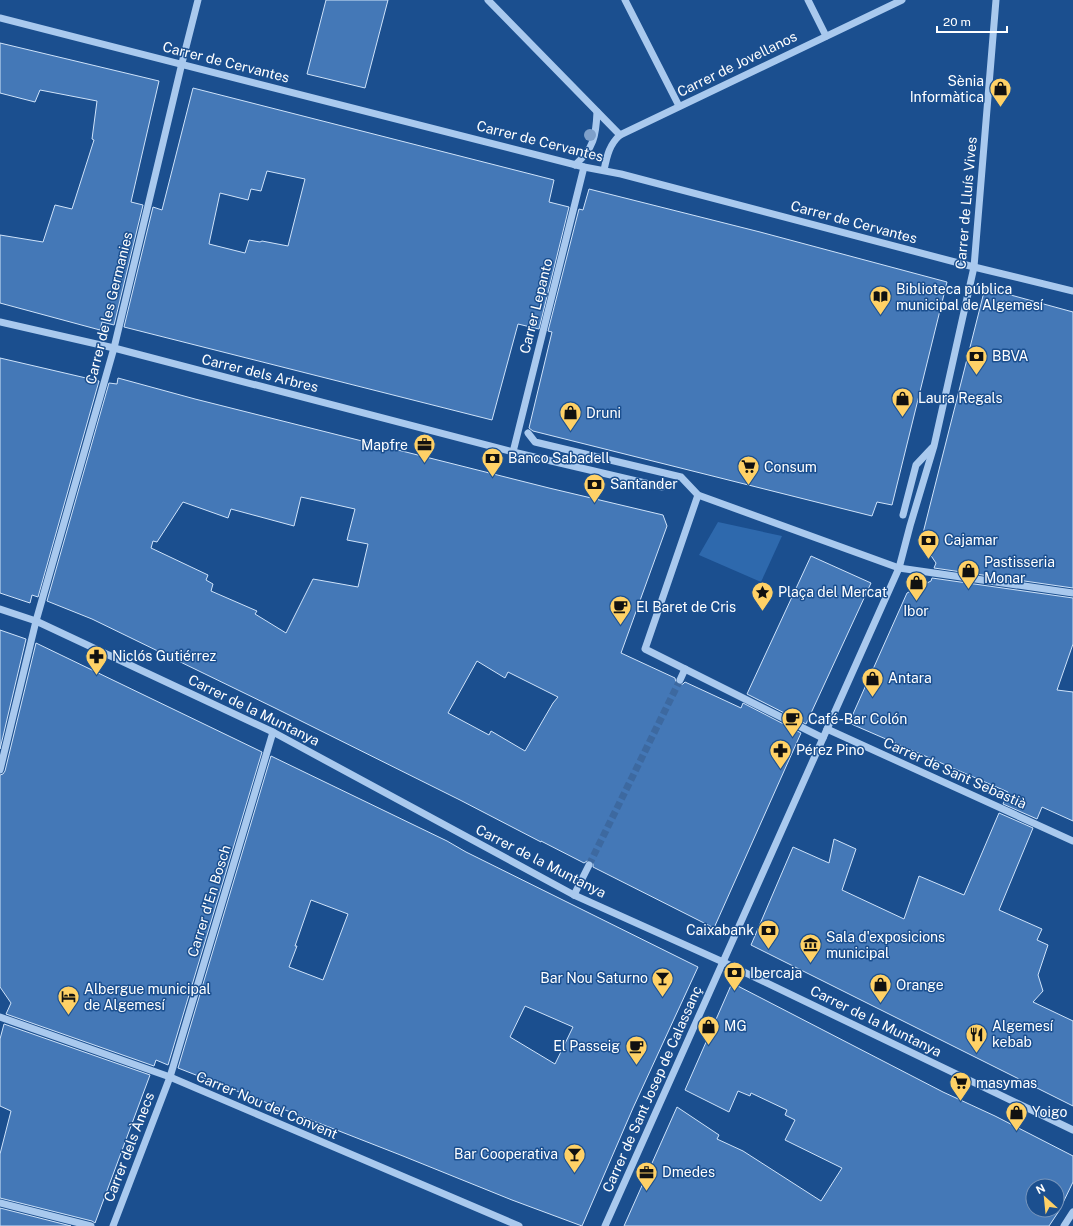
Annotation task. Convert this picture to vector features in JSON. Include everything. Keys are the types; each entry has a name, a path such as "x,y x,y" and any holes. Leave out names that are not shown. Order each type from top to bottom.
{"street":[{"name":"Carrer de les Germanies","path":"0,770 36,621 114,348 198,0"},
{"path":"488,0 620,135 610,148 604,170"},
{"path":"626,0 680,106"},
{"path":"808,0 826,36"},
{"name":"Carrer de Jovellanos","path":"620,135 902,0"},
{"name":"Carrer de Lluís Vives","path":"899,568 934,446 974,267 996,0"},
{"name":"Carrer de Cervantes","path":"0,18 575,165 604,170 974,267 1073,291"},
{"path":"575,165 583,158 594,140 597,112"},
{"name":"Carrer Lepanto","path":"513,452 584,167"},
{"name":"Carrer dels Arbres","path":"0,322 114,348 513,452 662,487"},
{"path":"528,433 535,442 681,477 698,495 899,568 1073,593"},
{"path":"903,515 916,465 934,446"},
{"path":"698,495 644,649 822,741 899,568"},
{"name":"Carrer de la Muntanya","path":"0,610 36,621 273,732 574,895 723,962 1073,1130"},
{"path":"680,680 685,669"},
{"name":"Carrer de Sant Sebastià","path":"827,729 1073,841"},
{"name":"Carrer d'En Bosch","path":"170,1077 273,732"},
{"name":"Carrer de Sant Josep de Calassanç","path":"605,1226 822,741"},
{"path":"574,895 589,865"},
{"name":"Carrer Nou del Convent","path":"0,1020 170,1077 519,1226"},
{"name":"Carrer dels Ànecs","path":"113,1226 170,1077"},
{"path":"0,1203 91,1226"},
{"path":"1064,1226 1073,1212"}],"shaded area":[{"path":"718,522 782,536 761,582 699,555"}],"building":[{"path":"326,0 388,0 365,88 307,74"},
{"path":"0,43 159,81 131,202 143,205 114,325 102,322 100,330 0,303 0,235 43,242 55,205 72,209 94,140 92,139 97,101 40,90 35,102 0,93"},
{"path":"193,88 554,180 549,202 569,207 539,329 518,324 492,420 124,327 153,207 162,210","holes":["267,171 305,179 288,246 249,240 245,253 209,244 220,193 248,200 251,189 261,191"]},
{"path":"589,189 760,232 947,282 892,505 877,502 872,516 533,431 529,428 552,332 548,331 579,209 583,210"},
{"path":"985,288 1073,312 1073,588 934,568 936,563 921,541"},
{"path":"0,358 99,381 38,597 32,595 30,603 0,593"},
{"path":"118,378 195,399 549,488 663,515 667,526 621,653 675,678 678,685 685,682 741,708 743,703 801,733 714,928 593,867 591,860 584,863 275,708 92,619 47,601 109,383 117,384","holes":["301,497 355,509 347,540 368,544 358,587 313,579 286,633 255,614 257,611 211,591 213,584 206,580 208,575 151,548 153,541 157,542 183,502 228,518 231,509 294,526","477,661 505,678 508,672 558,697 525,751 491,731 489,735 448,713"]},
{"path":"811,556 871,583 806,724 747,694"},
{"path":"932,578 1073,598 1073,644 1057,690 1073,692 1073,821 1042,807 1037,819 1003,804 1008,792 849,723 907,593 931,581"},
{"path":"0,630 26,639 0,749"},
{"path":"36,643 262,752 168,1065 156,1060 154,1066 6,1014 11,1003 0,987 0,775 5,771"},
{"path":"271,756 447,841 466,852 698,967 633,1108 582,1226 512,1200 178,1068","holes":["311,900 348,914 323,980 289,967","525,1006 573,1027 555,1064 510,1037"]},
{"path":"999,813 1033,828 999,910 1042,929 1037,940 1048,945 1038,975 1043,991 1033,1002 1073,1021 1073,1106 751,945 793,847 829,863 834,839 856,849 842,890 904,919 919,876 964,895"},
{"path":"732,983 943,1092 995,1116 1073,1156 1073,1182 1065,1199 1065,1178 1025,1178 1025,1218 1054,1218 1049,1226 624,1226 677,1107 719,1135 717,1139 743,1151 821,1201 842,1168 785,1140 795,1120 785,1115 787,1110 751,1093 750,1096 738,1091 729,1112 685,1090"},
{"path":"4,1024 150,1075 95,1223 0,1198 0,1154 11,1111 0,1106 0,1039"},
{"path":"0,1208 71,1226 0,1226"}],"tunnel":[{"path":"589,865 680,680"}],"place":[{"name":"Sènia Informàtica","path":"1000,108"},
{"name":"Biblioteca pública municipal de Algemesí","path":"881,316"},
{"name":"BBVA","path":"976,376"},
{"name":"Laura Regals","path":"902,418"},
{"name":"Druni","path":"571,432"},
{"name":"Mapfre","path":"424,464"},
{"name":"Banco Sabadell","path":"493,478"},
{"name":"Consum","path":"748,486"},
{"name":"Santander","path":"595,504"},
{"name":"Cajamar","path":"929,560"},
{"name":"Pastisseria Monar","path":"969,590"},
{"name":"Ibor","path":"916,602"},
{"name":"Plaça del Mercat","path":"763,612"},
{"name":"El Baret de Cris","path":"620,626"},
{"name":"Niclós Gutiérrez","path":"96,676"},
{"name":"Antara","path":"873,698"},
{"name":"Café-Bar Colón","path":"793,738"},
{"name":"Pérez Pino","path":"781,770"},
{"name":"Caixabank","path":"769,950"},
{"name":"Sala d'exposicions municipal","path":"810,964"},
{"name":"Ibercaja","path":"735,992"},
{"name":"Bar Nou Saturno","path":"663,998"},
{"name":"Orange","path":"880,1004"},
{"name":"Albergue municipal de Algemesí","path":"69,1016"},
{"name":"MG","path":"708,1046"},
{"name":"Algemesí kebab","path":"976,1054"},
{"name":"El Passeig","path":"636,1066"},
{"name":"masymas","path":"960,1102"},
{"name":"Yoigo","path":"1017,1132"},
{"name":"Bar Cooperativa","path":"574,1174"},
{"name":"Dmedes","path":"646,1192"}]}
